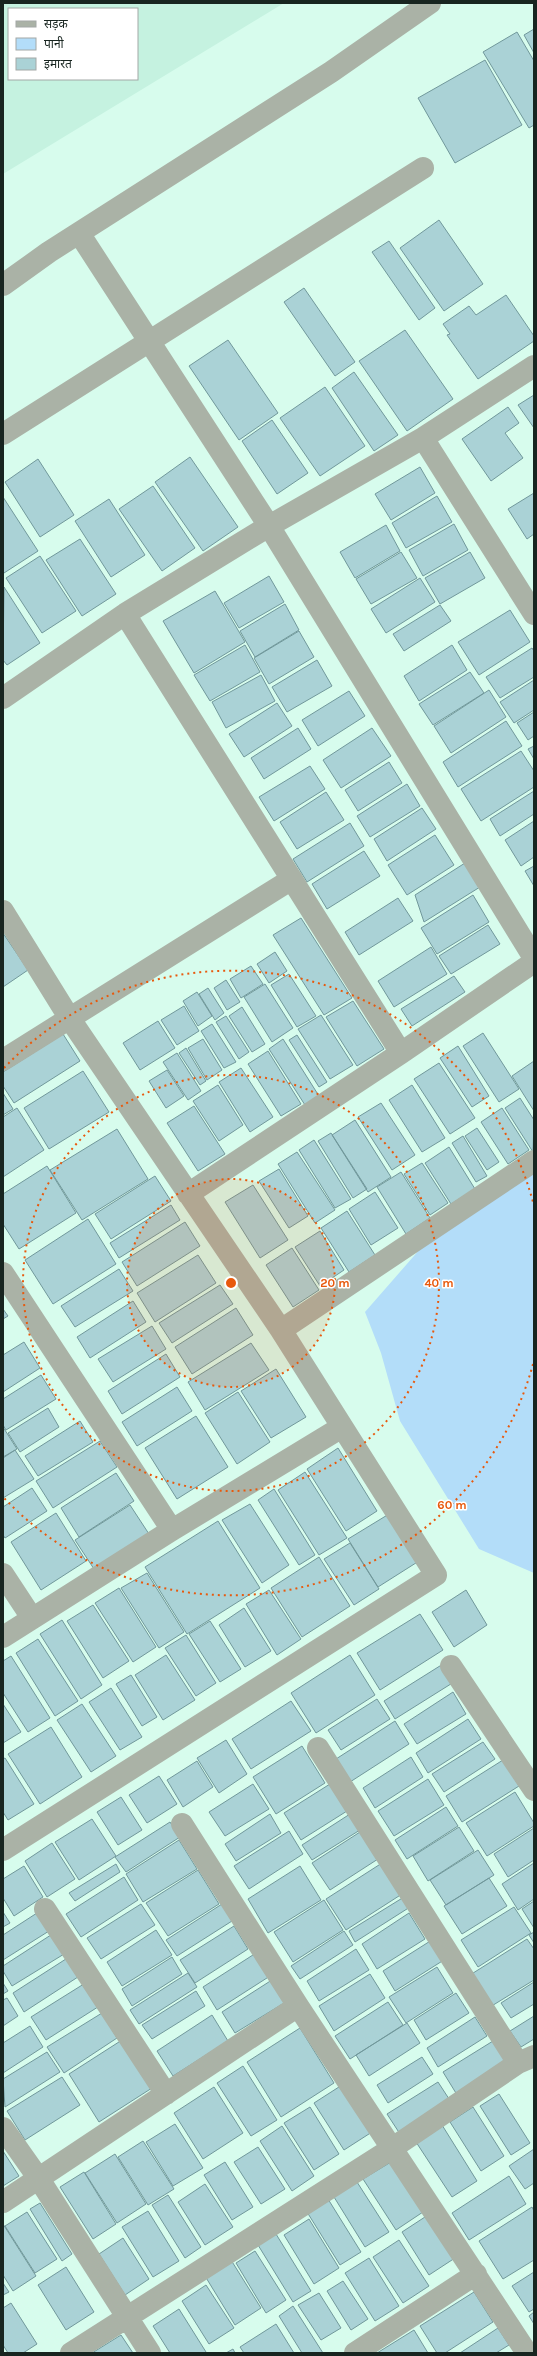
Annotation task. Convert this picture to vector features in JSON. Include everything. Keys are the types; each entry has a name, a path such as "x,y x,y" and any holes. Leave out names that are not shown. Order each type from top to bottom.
{"street":[{"path":"3,285 79,233 331,72 430,3"},
{"path":"3,434 423,168"},
{"path":"79,233 269,526 534,958"},
{"path":"3,698 125,614 269,526 423,438 534,366"},
{"path":"423,438 534,614"},
{"path":"125,614 401,1053"},
{"path":"3,1060 292,879"},
{"path":"3,911 70,1018 281,1330 436,1575 3,1850"},
{"path":"188,1194 401,1053 534,962"},
{"path":"281,1330 534,1161"},
{"path":"3,1273 172,1530"},
{"path":"3,1637 172,1530 342,1427"},
{"path":"3,1574 32,1618"},
{"path":"451,1666 534,1790"},
{"path":"71,2353 392,2149 526,2060 318,1748"},
{"path":"182,1824 298,2006 528,2353"},
{"path":"45,1909 166,2094"},
{"path":"3,2202 39,2180 298,2006"},
{"path":"3,2128 39,2180 150,2353"},
{"path":"355,2353 476,2274"}],"shaded area":[{"path":"3,3 284,3 3,174"}],"water":[{"path":"534,1172 534,1573 479,1549 400,1421 381,1353 365,1312 427,1241"}],"building":[{"path":"534,29 534,53 524,35"},
{"path":"517,32 534,61 534,125 529,128 483,52"},
{"path":"485,60 522,125 455,163 418,98"},
{"path":"439,220 483,284 444,311 400,248"},
{"path":"389,241 435,308 419,320 372,252"},
{"path":"304,288 355,362 335,376 284,302"},
{"path":"506,295 534,336 534,341 478,379 447,335 450,334 443,324 469,306 476,315"},
{"path":"405,330 453,399 407,431 359,361"},
{"path":"228,340 278,413 239,440 189,366"},
{"path":"354,372 398,435 374,451 332,388"},
{"path":"325,387 365,446 320,476 280,418"},
{"path":"534,395 534,428 518,405"},
{"path":"508,407 519,423 505,433 523,458 491,481 462,439"},
{"path":"272,420 308,473 277,494 242,441"},
{"path":"190,457 238,527 203,551 155,482"},
{"path":"38,459 74,515 40,537 5,482"},
{"path":"420,467 435,493 391,520 375,494"},
{"path":"153,486 195,548 162,571 119,509"},
{"path":"534,493 534,534 527,539 508,509"},
{"path":"437,496 452,522 406,548 392,523"},
{"path":"3,497 38,551 4,573 3,571"},
{"path":"109,499 145,555 111,577 75,521"},
{"path":"454,524 468,550 423,576 409,550"},
{"path":"386,525 400,551 355,578 340,552"},
{"path":"80,539 116,594 82,616 46,560"},
{"path":"401,552 417,578 371,604 356,579"},
{"path":"470,552 485,578 440,604 425,578"},
{"path":"40,556 76,611 42,633 6,578"},
{"path":"269,576 284,602 239,628 224,603"},
{"path":"420,578 435,602 386,633 371,609"},
{"path":"4,587 40,643 7,665 3,660"},
{"path":"215,591 245,642 194,673 163,621"},
{"path":"285,604 299,630 255,657 240,631"},
{"path":"440,605 451,621 404,651 393,634"},
{"path":"510,610 530,642 479,675 458,642"},
{"path":"299,631 314,657 269,684 254,658"},
{"path":"245,645 260,672 210,701 194,675"},
{"path":"452,645 467,670 419,701 404,676"},
{"path":"532,648 534,651 534,677 500,698 486,677"},
{"path":"317,660 332,686 287,712 272,687"},
{"path":"470,672 484,693 433,725 419,704"},
{"path":"261,675 275,701 226,728 212,702"},
{"path":"534,680 534,710 514,723 500,702"},
{"path":"489,690 506,717 451,753 434,726"},
{"path":"349,691 365,716 318,746 302,720"},
{"path":"277,703 292,726 244,757 229,734"},
{"path":"534,712 534,736 528,740 517,723"},
{"path":"506,721 522,746 458,787 443,762"},
{"path":"298,728 311,749 264,779 251,758"},
{"path":"372,728 391,756 341,788 323,760"},
{"path":"534,746 534,759 528,749"},
{"path":"521,751 534,771 534,787 481,821 461,789"},
{"path":"389,762 402,783 358,811 345,790"},
{"path":"310,766 325,789 274,821 259,797"},
{"path":"407,784 420,806 370,837 357,816"},
{"path":"534,791 534,814 500,836 490,819"},
{"path":"326,792 344,820 297,849 280,822"},
{"path":"422,808 436,829 387,861 374,839"},
{"path":"534,821 534,857 521,866 505,840"},
{"path":"350,823 364,846 307,882 293,859"},
{"path":"435,835 454,865 407,895 388,865"},
{"path":"364,851 380,876 327,909 312,884"},
{"path":"465,863 480,887 424,922 415,895"},
{"path":"534,866 534,886 525,871"},
{"path":"473,895 489,922 437,954 421,928"},
{"path":"398,898 413,921 359,955 345,932"},
{"path":"301,918 352,998 324,1015 273,935"},
{"path":"488,925 500,944 451,974 439,956"},
{"path":"3,933 28,970 3,987"},
{"path":"431,947 447,974 394,1007 378,981"},
{"path":"275,952 287,971 269,983 257,964"},
{"path":"251,966 263,984 241,998 230,979"},
{"path":"289,974 316,1016 297,1027 271,985"},
{"path":"454,976 465,992 412,1026 401,1009"},
{"path":"226,980 240,1002 227,1010 214,988"},
{"path":"265,984 293,1028 272,1042 244,997"},
{"path":"208,988 224,1013 215,1020 199,994"},
{"path":"197,992 212,1016 198,1026 183,1001"},
{"path":"353,1001 384,1049 357,1066 326,1017"},
{"path":"184,1006 199,1031 177,1045 161,1020"},
{"path":"242,1007 265,1044 252,1052 229,1016"},
{"path":"321,1015 353,1065 330,1079 298,1029"},
{"path":"226,1016 249,1052 239,1059 216,1022"},
{"path":"158,1021 175,1048 140,1070 123,1043"},
{"path":"212,1024 236,1062 224,1068 201,1031"},
{"path":"483,1033 519,1089 499,1102 463,1046"},
{"path":"63,1034 80,1061 14,1103 3,1086 3,1072"},
{"path":"297,1035 327,1082 319,1087 289,1040"},
{"path":"203,1039 222,1070 207,1080 188,1048"},
{"path":"283,1039 319,1096 305,1105 269,1049"},
{"path":"458,1046 489,1096 472,1107 440,1058"},
{"path":"186,1048 206,1081 200,1085 179,1053"},
{"path":"268,1051 301,1104 281,1116 248,1064"},
{"path":"177,1053 201,1091 188,1100 163,1062"},
{"path":"534,1061 534,1111 512,1076"},
{"path":"439,1063 475,1118 450,1134 414,1079"},
{"path":"241,1068 273,1117 250,1132 219,1082"},
{"path":"167,1070 184,1096 166,1108 149,1081"},
{"path":"83,1071 109,1112 49,1149 24,1108"},
{"path":"218,1085 243,1125 219,1141 193,1101"},
{"path":"412,1085 445,1138 422,1152 389,1100"},
{"path":"3,1093 13,1109 3,1115"},
{"path":"520,1098 534,1120 533,1152 505,1108"},
{"path":"381,1103 415,1155 392,1170 358,1117"},
{"path":"194,1106 225,1154 198,1171 167,1123"},
{"path":"17,1108 44,1150 3,1177 3,1117"},
{"path":"502,1108 529,1150 508,1164 481,1122"},
{"path":"355,1120 391,1177 368,1192 332,1135"},
{"path":"477,1128 499,1162 487,1170 465,1136"},
{"path":"117,1129 148,1179 82,1220 50,1170"},
{"path":"331,1133 367,1189 353,1198 318,1141"},
{"path":"463,1136 487,1176 476,1182 452,1143"},
{"path":"314,1140 351,1199 335,1208 299,1150"},
{"path":"449,1147 475,1189 451,1204 425,1163"},
{"path":"297,1152 335,1210 315,1223 278,1164"},
{"path":"422,1163 448,1203 430,1215 404,1174"},
{"path":"47,1166 76,1213 19,1249 3,1224 3,1194"},
{"path":"279,1169 308,1216 289,1228 259,1181"},
{"path":"401,1172 430,1218 406,1234 377,1187"},
{"path":"155,1176 171,1201 111,1239 95,1214"},
{"path":"253,1185 288,1240 260,1258 225,1202"},
{"path":"375,1192 398,1228 371,1245 349,1209"},
{"path":"171,1205 180,1220 119,1258 110,1243"},
{"path":"347,1211 375,1255 349,1272 321,1228"},
{"path":"88,1219 116,1264 53,1304 25,1260"},
{"path":"185,1222 200,1246 137,1286 122,1262"},
{"path":"320,1231 344,1270 320,1286 295,1247"},
{"path":"292,1248 319,1290 293,1307 266,1265"},
{"path":"198,1255 216,1283 155,1322 137,1293"},
{"path":"119,1269 133,1291 75,1327 61,1306"},
{"path":"220,1285 233,1304 172,1343 159,1323"},
{"path":"133,1301 146,1322 90,1358 77,1337"},
{"path":"236,1308 253,1335 192,1374 175,1347"},
{"path":"3,1309 8,1316 3,1319"},
{"path":"152,1326 166,1349 113,1382 98,1359"},
{"path":"24,1342 40,1368 3,1392 3,1355"},
{"path":"251,1343 269,1370 205,1410 188,1382"},
{"path":"166,1354 180,1377 122,1414 108,1391"},
{"path":"276,1369 306,1417 271,1438 241,1391"},
{"path":"41,1375 56,1399 6,1430 3,1425 3,1399"},
{"path":"177,1387 192,1411 137,1446 122,1422"},
{"path":"238,1392 270,1442 237,1464 205,1413"},
{"path":"48,1408 59,1427 20,1452 8,1433"},
{"path":"196,1416 228,1467 177,1499 145,1448"},
{"path":"80,1421 93,1442 38,1476 25,1456"},
{"path":"3,1427 17,1449 3,1457"},
{"path":"100,1441 117,1467 53,1508 36,1481"},
{"path":"338,1448 377,1511 346,1531 307,1469"},
{"path":"15,1450 34,1479 3,1498 3,1458"},
{"path":"305,1472 347,1538 319,1555 278,1490"},
{"path":"116,1473 134,1501 79,1537 61,1508"},
{"path":"32,1488 47,1511 5,1538 3,1535 3,1507"},
{"path":"274,1489 315,1555 299,1565 258,1500"},
{"path":"250,1504 289,1565 262,1583 222,1520"},
{"path":"130,1505 149,1534 94,1569 75,1540"},
{"path":"56,1513 86,1561 41,1590 11,1542"},
{"path":"389,1514 419,1561 378,1587 348,1539"},
{"path":"218,1521 260,1588 187,1634 145,1567"},
{"path":"350,1543 379,1589 354,1605 324,1559"},
{"path":"319,1557 350,1606 302,1637 271,1588"},
{"path":"147,1573 184,1632 159,1648 121,1588"},
{"path":"119,1588 156,1647 133,1662 95,1603"},
{"path":"269,1590 301,1639 277,1655 246,1604"},
{"path":"466,1590 487,1625 454,1647 432,1612"},
{"path":"93,1605 129,1661 103,1678 67,1621"},
{"path":"244,1608 271,1651 245,1667 219,1625"},
{"path":"420,1614 443,1650 380,1690 357,1653"},
{"path":"62,1620 102,1685 81,1699 40,1634"},
{"path":"210,1621 241,1669 220,1682 189,1634"},
{"path":"186,1635 216,1683 196,1696 165,1648"},
{"path":"38,1639 78,1701 55,1716 16,1653"},
{"path":"166,1655 195,1700 163,1720 135,1675"},
{"path":"350,1655 375,1695 316,1733 291,1693"},
{"path":"11,1656 50,1718 28,1732 3,1693 3,1661"},
{"path":"443,1664 454,1682 395,1719 384,1701"},
{"path":"131,1675 157,1717 142,1726 116,1684"},
{"path":"111,1688 142,1737 120,1750 89,1702"},
{"path":"453,1692 466,1714 417,1744 404,1724"},
{"path":"377,1699 390,1719 341,1750 328,1730"},
{"path":"291,1701 311,1731 251,1769 232,1739"},
{"path":"3,1704 21,1732 3,1743"},
{"path":"82,1704 116,1756 91,1772 57,1720"},
{"path":"468,1719 481,1739 428,1773 416,1753"},
{"path":"395,1721 409,1744 350,1782 336,1759"},
{"path":"51,1727 82,1777 40,1804 8,1754"},
{"path":"226,1740 247,1774 219,1793 197,1758"},
{"path":"483,1742 495,1759 444,1792 432,1774"},
{"path":"302,1746 325,1783 276,1814 253,1777"},
{"path":"411,1757 423,1777 375,1808 363,1788"},
{"path":"5,1758 34,1804 8,1820 3,1812 3,1759"},
{"path":"503,1760 519,1786 462,1822 446,1796"},
{"path":"197,1761 213,1787 183,1807 167,1780"},
{"path":"159,1776 177,1804 147,1823 129,1795"},
{"path":"428,1779 444,1805 394,1836 378,1811"},
{"path":"253,1784 269,1809 225,1836 209,1812"},
{"path":"330,1784 347,1811 301,1840 284,1813"},
{"path":"515,1792 534,1823 534,1826 487,1856 466,1823"},
{"path":"121,1797 142,1830 118,1845 97,1812"},
{"path":"446,1807 458,1826 407,1859 395,1840"},
{"path":"270,1814 281,1833 236,1861 225,1844"},
{"path":"350,1814 360,1830 312,1860 302,1845"},
{"path":"92,1819 116,1856 79,1880 55,1842"},
{"path":"170,1822 180,1837 126,1872 115,1857"},
{"path":"459,1827 474,1851 428,1881 413,1856"},
{"path":"534,1828 534,1860 508,1877 494,1854"},
{"path":"289,1831 303,1854 249,1889 234,1866"},
{"path":"360,1832 378,1859 330,1890 312,1863"},
{"path":"179,1840 197,1869 143,1902 126,1874"},
{"path":"52,1843 75,1879 47,1897 25,1861"},
{"path":"478,1850 494,1875 446,1905 430,1880"},
{"path":"382,1863 402,1894 346,1930 326,1899"},
{"path":"534,1863 534,1899 518,1910 502,1884"},
{"path":"116,1864 120,1872 75,1901 69,1893"},
{"path":"24,1866 43,1897 14,1916 3,1898 3,1879"},
{"path":"300,1866 321,1900 268,1933 248,1899"},
{"path":"198,1870 219,1904 168,1936 146,1903"},
{"path":"124,1877 138,1900 81,1937 66,1914"},
{"path":"489,1878 507,1906 462,1934 444,1906"},
{"path":"404,1897 410,1907 355,1942 349,1931"},
{"path":"324,1900 343,1930 293,1962 274,1932"},
{"path":"534,1901 534,1928 522,1909"},
{"path":"141,1904 155,1925 101,1959 87,1938"},
{"path":"222,1904 232,1921 177,1956 166,1940"},
{"path":"514,1907 531,1933 478,1967 461,1940"},
{"path":"3,1912 10,1923 3,1927"},
{"path":"37,1913 49,1931 3,1960 3,1935"},
{"path":"409,1913 425,1939 377,1969 362,1944"},
{"path":"234,1926 248,1949 195,1983 180,1960"},
{"path":"156,1930 172,1955 122,1986 107,1962"},
{"path":"57,1931 69,1951 12,1986 3,1971 3,1966"},
{"path":"344,1931 353,1945 300,1979 291,1966"},
{"path":"534,1932 534,1943 529,1935"},
{"path":"435,1938 447,1958 395,1991 383,1971"},
{"path":"527,1939 534,1949 534,1980 490,2007 470,1975"},
{"path":"356,1949 369,1970 319,2001 307,1981"},
{"path":"256,1953 270,1976 217,2010 203,1987"},
{"path":"69,1957 81,1975 24,2012 13,1993"},
{"path":"172,1957 182,1974 132,2006 122,1989"},
{"path":"437,1967 453,1993 406,2023 389,1997"},
{"path":"188,1973 197,1987 139,2024 130,2010"},
{"path":"370,1974 385,1998 334,2031 319,2006"},
{"path":"275,1978 289,2000 235,2033 222,2012"},
{"path":"87,1982 101,2005 46,2040 31,2017"},
{"path":"534,1982 534,2004 511,2018 501,2003"},
{"path":"3,1983 8,1991 3,1994"},
{"path":"196,1991 205,2006 152,2039 142,2025"},
{"path":"456,1993 469,2013 426,2040 414,2020"},
{"path":"7,1998 18,2016 3,2026 3,2000"},
{"path":"388,2002 403,2025 350,2059 335,2036"},
{"path":"102,2013 117,2038 64,2073 47,2047"},
{"path":"212,2015 228,2041 173,2076 157,2051"},
{"path":"534,2016 534,2039 521,2047 510,2031"},
{"path":"475,2017 487,2036 438,2067 427,2048"},
{"path":"407,2023 420,2043 369,2076 356,2055"},
{"path":"30,2026 43,2047 3,2073 3,2043"},
{"path":"300,2028 334,2083 281,2117 247,2062"},
{"path":"122,2040 152,2088 99,2122 69,2074"},
{"path":"493,2041 508,2066 459,2098 443,2072"},
{"path":"47,2052 60,2072 5,2107 3,2079"},
{"path":"422,2057 433,2074 388,2103 377,2085"},
{"path":"243,2066 277,2120 251,2136 217,2083"},
{"path":"62,2077 80,2105 25,2140 7,2111"},
{"path":"438,2082 453,2105 402,2137 387,2114"},
{"path":"342,2085 372,2132 344,2150 314,2103"},
{"path":"214,2087 243,2133 203,2159 174,2113"},
{"path":"499,2094 530,2143 511,2155 480,2106"},
{"path":"310,2107 339,2154 314,2170 284,2123"},
{"path":"473,2107 504,2156 481,2171 450,2122"},
{"path":"175,2124 203,2168 173,2186 146,2142"},
{"path":"442,2125 477,2181 452,2197 416,2142"},
{"path":"282,2126 314,2176 292,2191 260,2141"},
{"path":"143,2141 174,2189 148,2205 118,2157"},
{"path":"258,2147 285,2189 261,2204 234,2162"},
{"path":"534,2149 534,2183 525,2189 509,2166"},
{"path":"3,2151 19,2176 3,2186"},
{"path":"115,2154 146,2204 117,2223 85,2173"},
{"path":"225,2162 253,2207 232,2220 204,2175"},
{"path":"391,2162 423,2212 396,2230 363,2179"},
{"path":"84,2172 116,2224 93,2239 60,2187"},
{"path":"509,2176 526,2204 469,2240 452,2213"},
{"path":"357,2182 389,2232 365,2247 334,2197"},
{"path":"205,2184 233,2227 205,2245 178,2202"},
{"path":"168,2195 201,2247 185,2258 152,2205"},
{"path":"328,2199 361,2252 340,2265 307,2212"},
{"path":"40,2203 72,2254 62,2261 30,2209"},
{"path":"532,2207 534,2211 534,2260 503,2279 479,2241"},
{"path":"148,2211 179,2261 153,2277 122,2227"},
{"path":"27,2212 57,2259 35,2273 5,2226"},
{"path":"428,2215 455,2258 429,2275 402,2232"},
{"path":"309,2219 339,2268 314,2284 284,2235"},
{"path":"3,2224 36,2276 13,2291 3,2275"},
{"path":"276,2234 311,2291 293,2302 258,2245"},
{"path":"123,2238 149,2279 125,2295 99,2254"},
{"path":"399,2240 429,2286 403,2303 373,2257"},
{"path":"255,2251 286,2300 266,2313 236,2263"},
{"path":"369,2258 399,2306 375,2321 345,2273"},
{"path":"231,2260 261,2308 235,2325 205,2276"},
{"path":"66,2267 94,2312 66,2330 38,2285"},
{"path":"534,2272 534,2309 529,2312 512,2286"},
{"path":"343,2281 368,2319 351,2330 327,2291"},
{"path":"3,2283 9,2292 3,2295"},
{"path":"206,2285 234,2328 209,2344 182,2301"},
{"path":"474,2292 493,2322 445,2353 437,2353 420,2326"},
{"path":"319,2293 341,2328 321,2340 298,2305"},
{"path":"11,2303 37,2344 23,2353 8,2353 3,2345 3,2308"},
{"path":"293,2306 323,2353 302,2353 279,2316"},
{"path":"179,2309 206,2352 205,2353 170,2353 153,2326"},
{"path":"534,2312 534,2324 529,2316"},
{"path":"276,2324 294,2353 244,2353 240,2347"},
{"path":"498,2328 509,2345 496,2353 460,2353"},
{"path":"414,2330 428,2353 377,2353"},
{"path":"121,2335 133,2353 92,2353"},
{"path":"233,2349 235,2353 226,2353"}]}
